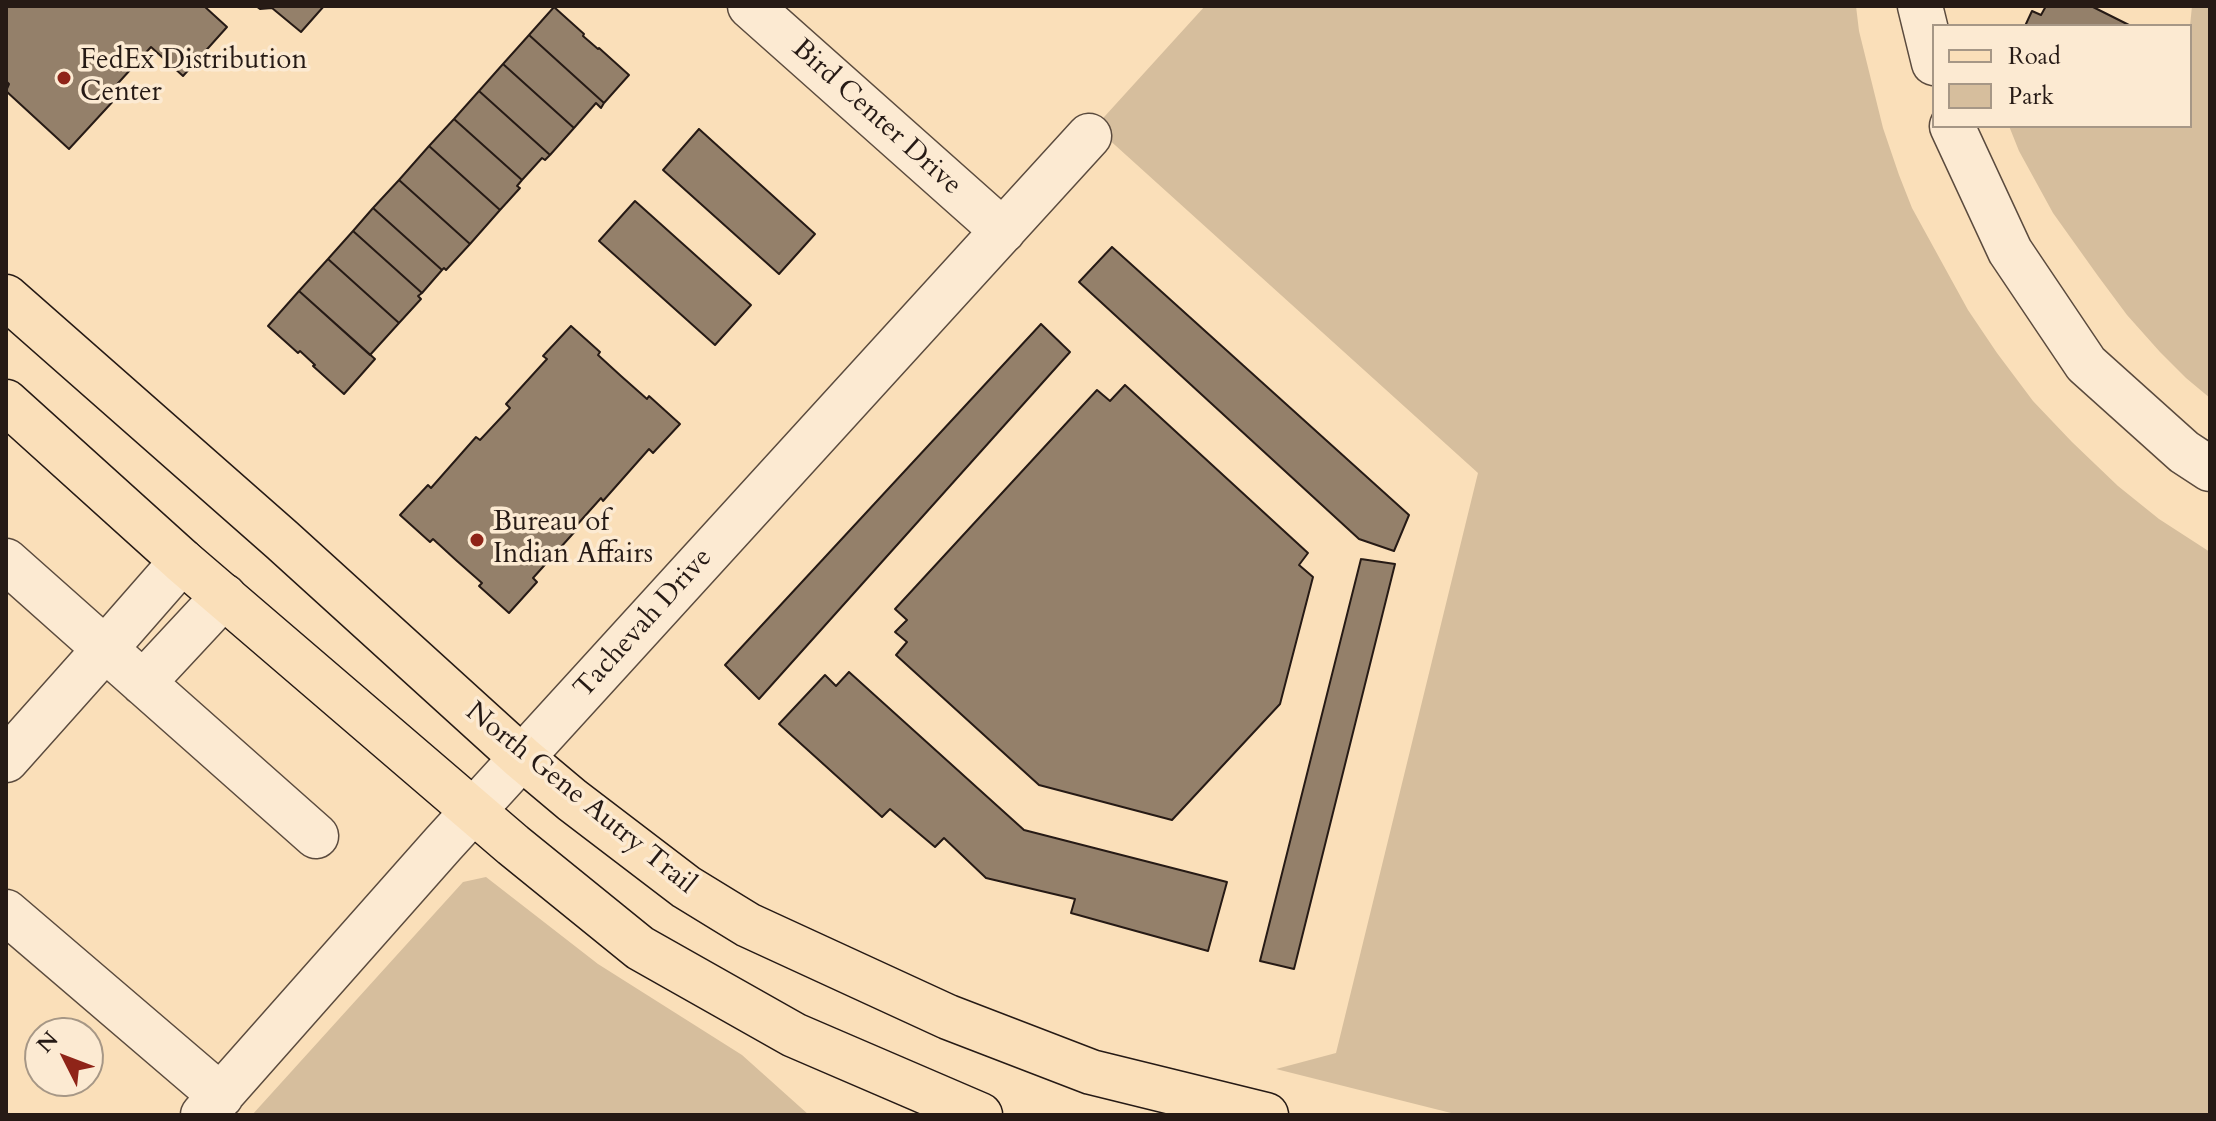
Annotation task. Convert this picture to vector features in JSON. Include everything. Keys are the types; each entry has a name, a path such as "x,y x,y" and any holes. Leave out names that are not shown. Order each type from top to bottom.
{"main road":[{"name":"North Gene Autry Trail","path":"6,297 282,540 522,758 686,887 748,925 948,1017 1091,1072 1266,1115"},
{"path":"6,402 182,561 474,811 640,948 794,1035 980,1115"}],"street":[{"name":"Bird Center Drive","path":"750,6 1003,231"},
{"path":"1920,6 1932,55"},
{"path":"1953,128 2010,251 2086,364 2184,452 2210,469"},
{"name":"Tachevah Drive","path":"212,1105 474,811 1089,136"},
{"path":"6,561 316,836"},
{"path":"6,760 182,561"},
{"path":"143,683 224,596"},
{"path":"6,912 212,1105"}],"green space":[{"path":"1205,6 1856,6 1859,31 1883,128 1899,175 1912,208 1968,310 2033,401 2072,442 2118,486 2159,519 2210,552 2210,1115 1459,1115 1276,1069 1336,1053 1478,473 1095,127"},
{"path":"2192,6 2210,6 2210,398 2160,352 2098,276 2053,213 2010,128 2192,128"},
{"path":"486,877 598,964 742,1055 809,1115 252,1115 463,882"}],"building":[{"name":"FedEx Distribution Center","path":"6,6 204,6 227,27 183,76 151,47 110,92 116,98 69,149 6,91 9,84 6,81"},
{"name":"FedEx Distribution Center","path":"256,6 324,6 301,32 272,8 260,9"},
{"path":"2046,6 2091,6 2127,24 2026,24 2032,11 2041,15"},
{"path":"554,7 629,75 604,103 529,35"},
{"path":"529,35 604,103 601,108 596,103 574,128 503,64"},
{"path":"503,64 574,128 550,155 479,91"},
{"path":"479,91 550,155 545,160 542,158 522,180 454,119"},
{"path":"454,119 522,180 517,186 520,188 500,210 429,146"},
{"path":"699,129 815,234 779,274 663,170"},
{"path":"429,146 500,210 470,244 399,180"},
{"path":"399,180 470,244 446,270 442,270 373,208"},
{"path":"635,201 751,305 715,345 599,241"},
{"path":"373,208 442,270 422,293 353,231"},
{"path":"353,231 422,293 418,296 421,299 399,323 328,259"},
{"path":"1112,247 1409,515 1394,551 1359,539 1079,282"},
{"path":"328,259 399,323 370,355 299,291"},
{"path":"299,291 375,359 344,394 300,351 298,353 268,326"},
{"path":"1041,324 1070,352 759,699 725,665"},
{"path":"571,326 621,376 680,424 653,453 649,449 603,501 601,498 533,578 537,582 509,613 479,586 482,583 433,539 430,542 400,515 428,485 431,488 476,437 480,440 510,408 506,404 547,359 543,356"},
{"path":"1125,385 1308,553 1299,565 1313,577 1280,704 1172,820 1039,785 896,655 907,642 895,632 907,620 895,609 1097,390 1110,401"},
{"path":"1361,559 1395,564 1294,969 1260,961"},
{"path":"849,672 1024,830 1227,882 1208,951 1071,913 1075,899 986,878 944,838 935,847 890,809 882,817 779,724 825,675 836,686"}],"place":[{"name":"FedEx Distribution Center","path":"64,78"},
{"name":"Bureau of Indian Affairs","path":"477,540"}]}
